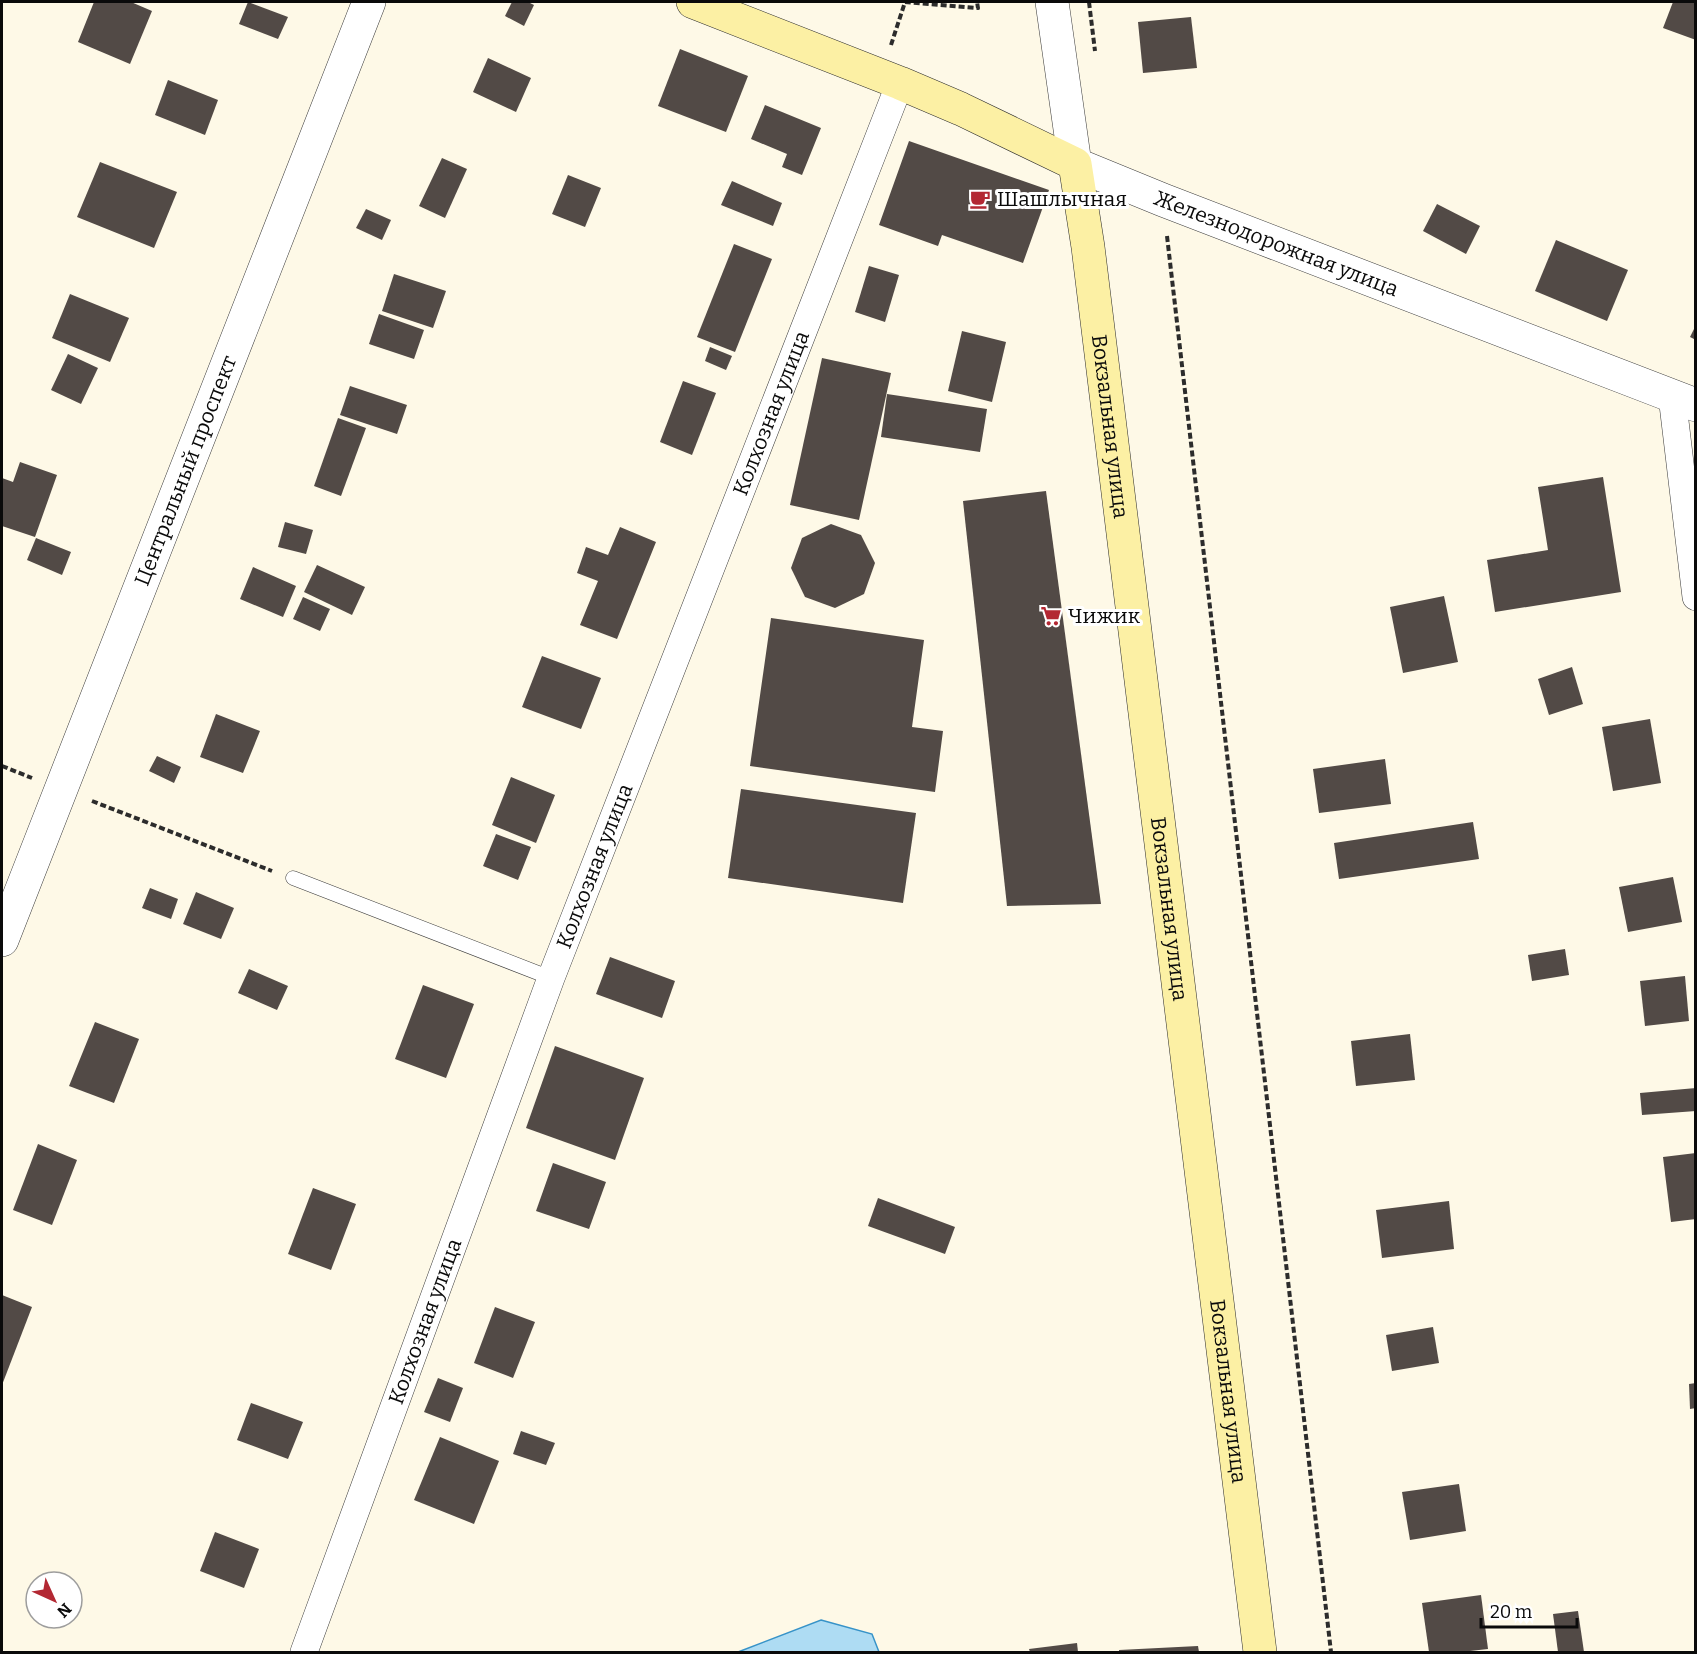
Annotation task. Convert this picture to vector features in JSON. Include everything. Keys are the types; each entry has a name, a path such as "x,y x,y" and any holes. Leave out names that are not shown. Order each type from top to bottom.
{"main road":[{"name":"Железнодорожная улица","path":"693,2 900,83 1075,164"},
{"name":"Вокзальная улица","path":"1075,164 1090,259 1260,1653"}],"street":[{"name":"Центральный проспект","path":"2,940 369,2"},
{"path":"1052,2 1075,164"},
{"name":"Колхозная улица","path":"304,1653 551,978 900,83"},
{"name":"Железнодорожная улица","path":"1075,164 1684,400"},
{"path":"1684,400 1695,597"}],"lane":[{"path":"293,878 551,978"}],"path":[{"path":"891,48 905,2 978,8 977,2"},
{"path":"1163,200 1331,1653"},
{"path":"62,789 293,878"}],"water":[{"path":"821,1620 872,1634 879,1652 738,1652"}],"building":[{"path":"94,2 131,2 152,11 130,64 78,42"},
{"path":"248,2 288,17 278,39 239,24"},
{"path":"512,2 528,2 534,5 524,26 505,16"},
{"path":"1673,2 1696,2 1696,40 1663,28"},
{"path":"1191,17 1197,68 1143,73 1138,22"},
{"path":"680,49 748,76 726,132 658,106"},
{"path":"488,58 531,78 516,112 473,92"},
{"path":"168,80 218,100 205,135 155,115"},
{"path":"765,105 821,128 802,175 782,167 787,154 751,139"},
{"path":"909,141 1049,190 1023,263 942,235 938,246 879,225"},
{"path":"442,158 467,169 445,218 419,206"},
{"path":"100,162 177,192 154,248 77,217"},
{"path":"568,175 601,188 585,227 552,214"},
{"path":"732,181 782,203 773,226 721,205"},
{"path":"1437,204 1480,226 1466,254 1423,231"},
{"path":"366,209 391,220 382,240 356,228"},
{"path":"1556,240 1628,270 1607,321 1535,291"},
{"path":"734,244 772,259 735,352 697,337"},
{"path":"869,266 899,275 885,322 855,312"},
{"path":"394,274 446,291 433,328 382,311"},
{"path":"70,294 129,318 110,362 52,338"},
{"path":"379,314 424,330 414,359 369,344"},
{"path":"1696,325 1696,340 1690,337"},
{"path":"962,331 1006,342 992,402 948,391"},
{"path":"710,347 732,356 726,370 705,361"},
{"path":"68,354 98,368 81,404 51,390"},
{"path":"822,358 891,373 859,520 790,505"},
{"path":"683,381 716,393 692,455 660,442"},
{"path":"350,386 407,405 397,434 340,415"},
{"path":"887,394 987,409 980,452 881,437"},
{"path":"338,418 366,428 341,496 314,486"},
{"path":"20,462 57,475 35,537 2,526 2,478 13,482"},
{"path":"1603,477 1621,592 1495,612 1487,560 1548,550 1538,487"},
{"path":"1046,491 1101,904 1007,906 963,501"},
{"path":"285,522 313,530 306,554 278,547"},
{"path":"831,524 861,535 875,563 864,594 835,608 805,597 791,568 802,538"},
{"path":"620,527 656,542 617,639 580,625 598,581 577,573 586,547 608,555"},
{"path":"36,538 71,552 62,575 27,560"},
{"path":"317,565 365,587 352,615 304,592"},
{"path":"253,567 296,586 283,617 240,599"},
{"path":"1444,596 1458,662 1403,673 1390,607"},
{"path":"303,597 330,609 320,631 293,619"},
{"path":"771,618 924,640 912,727 943,731 935,792 750,766"},
{"path":"542,656 601,678 581,729 522,707"},
{"path":"1572,667 1583,704 1549,715 1538,679"},
{"path":"216,714 260,731 243,773 200,757"},
{"path":"1650,719 1661,783 1613,791 1602,727"},
{"path":"157,756 181,767 174,783 149,771"},
{"path":"1385,759 1391,804 1319,813 1313,769"},
{"path":"511,777 555,795 536,843 492,825"},
{"path":"741,789 916,813 903,903 728,878"},
{"path":"1473,822 1479,859 1339,879 1334,843"},
{"path":"496,834 531,847 518,880 483,866"},
{"path":"1673,877 1682,922 1628,932 1619,887"},
{"path":"150,888 178,899 171,919 142,908"},
{"path":"196,892 234,908 221,939 183,924"},
{"path":"1565,949 1569,975 1532,981 1528,955"},
{"path":"610,957 675,981 662,1018 596,994"},
{"path":"249,969 288,986 277,1010 238,993"},
{"path":"1685,976 1689,1021 1645,1026 1640,981"},
{"path":"423,985 474,1004 446,1078 395,1059"},
{"path":"95,1022 139,1039 114,1103 69,1086"},
{"path":"1410,1034 1415,1080 1356,1086 1351,1041"},
{"path":"555,1046 644,1078 615,1160 526,1128"},
{"path":"1696,1088 1696,1111 1642,1115 1640,1093"},
{"path":"38,1144 77,1160 52,1225 13,1210"},
{"path":"1696,1153 1696,1219 1671,1222 1663,1157"},
{"path":"553,1163 606,1182 589,1229 536,1211"},
{"path":"313,1188 356,1204 331,1270 288,1254"},
{"path":"878,1198 955,1227 945,1254 868,1226"},
{"path":"1449,1201 1454,1249 1382,1258 1376,1210"},
{"path":"2,1295 32,1307 2,1385"},
{"path":"495,1307 535,1322 513,1378 474,1363"},
{"path":"1433,1327 1439,1363 1392,1371 1386,1335"},
{"path":"438,1378 463,1388 450,1422 424,1412"},
{"path":"1696,1383 1696,1408 1690,1409 1689,1384"},
{"path":"251,1403 303,1422 288,1459 237,1440"},
{"path":"521,1431 555,1443 546,1465 513,1454"},
{"path":"440,1437 499,1461 474,1524 414,1500"},
{"path":"1459,1484 1466,1531 1410,1540 1402,1492"},
{"path":"215,1532 259,1549 244,1588 200,1571"},
{"path":"1481,1595 1488,1649 1429,1652 1422,1603"},
{"path":"1578,1611 1584,1652 1558,1652 1553,1614"},
{"path":"1077,1643 1078,1652 1030,1652 1029,1649"},
{"path":"1198,1646 1199,1652 1119,1652 1119,1650"}],"place":[{"name":"Шашлычная","path":"980,199"},
{"name":"Чижик","path":"1051,616"}]}
